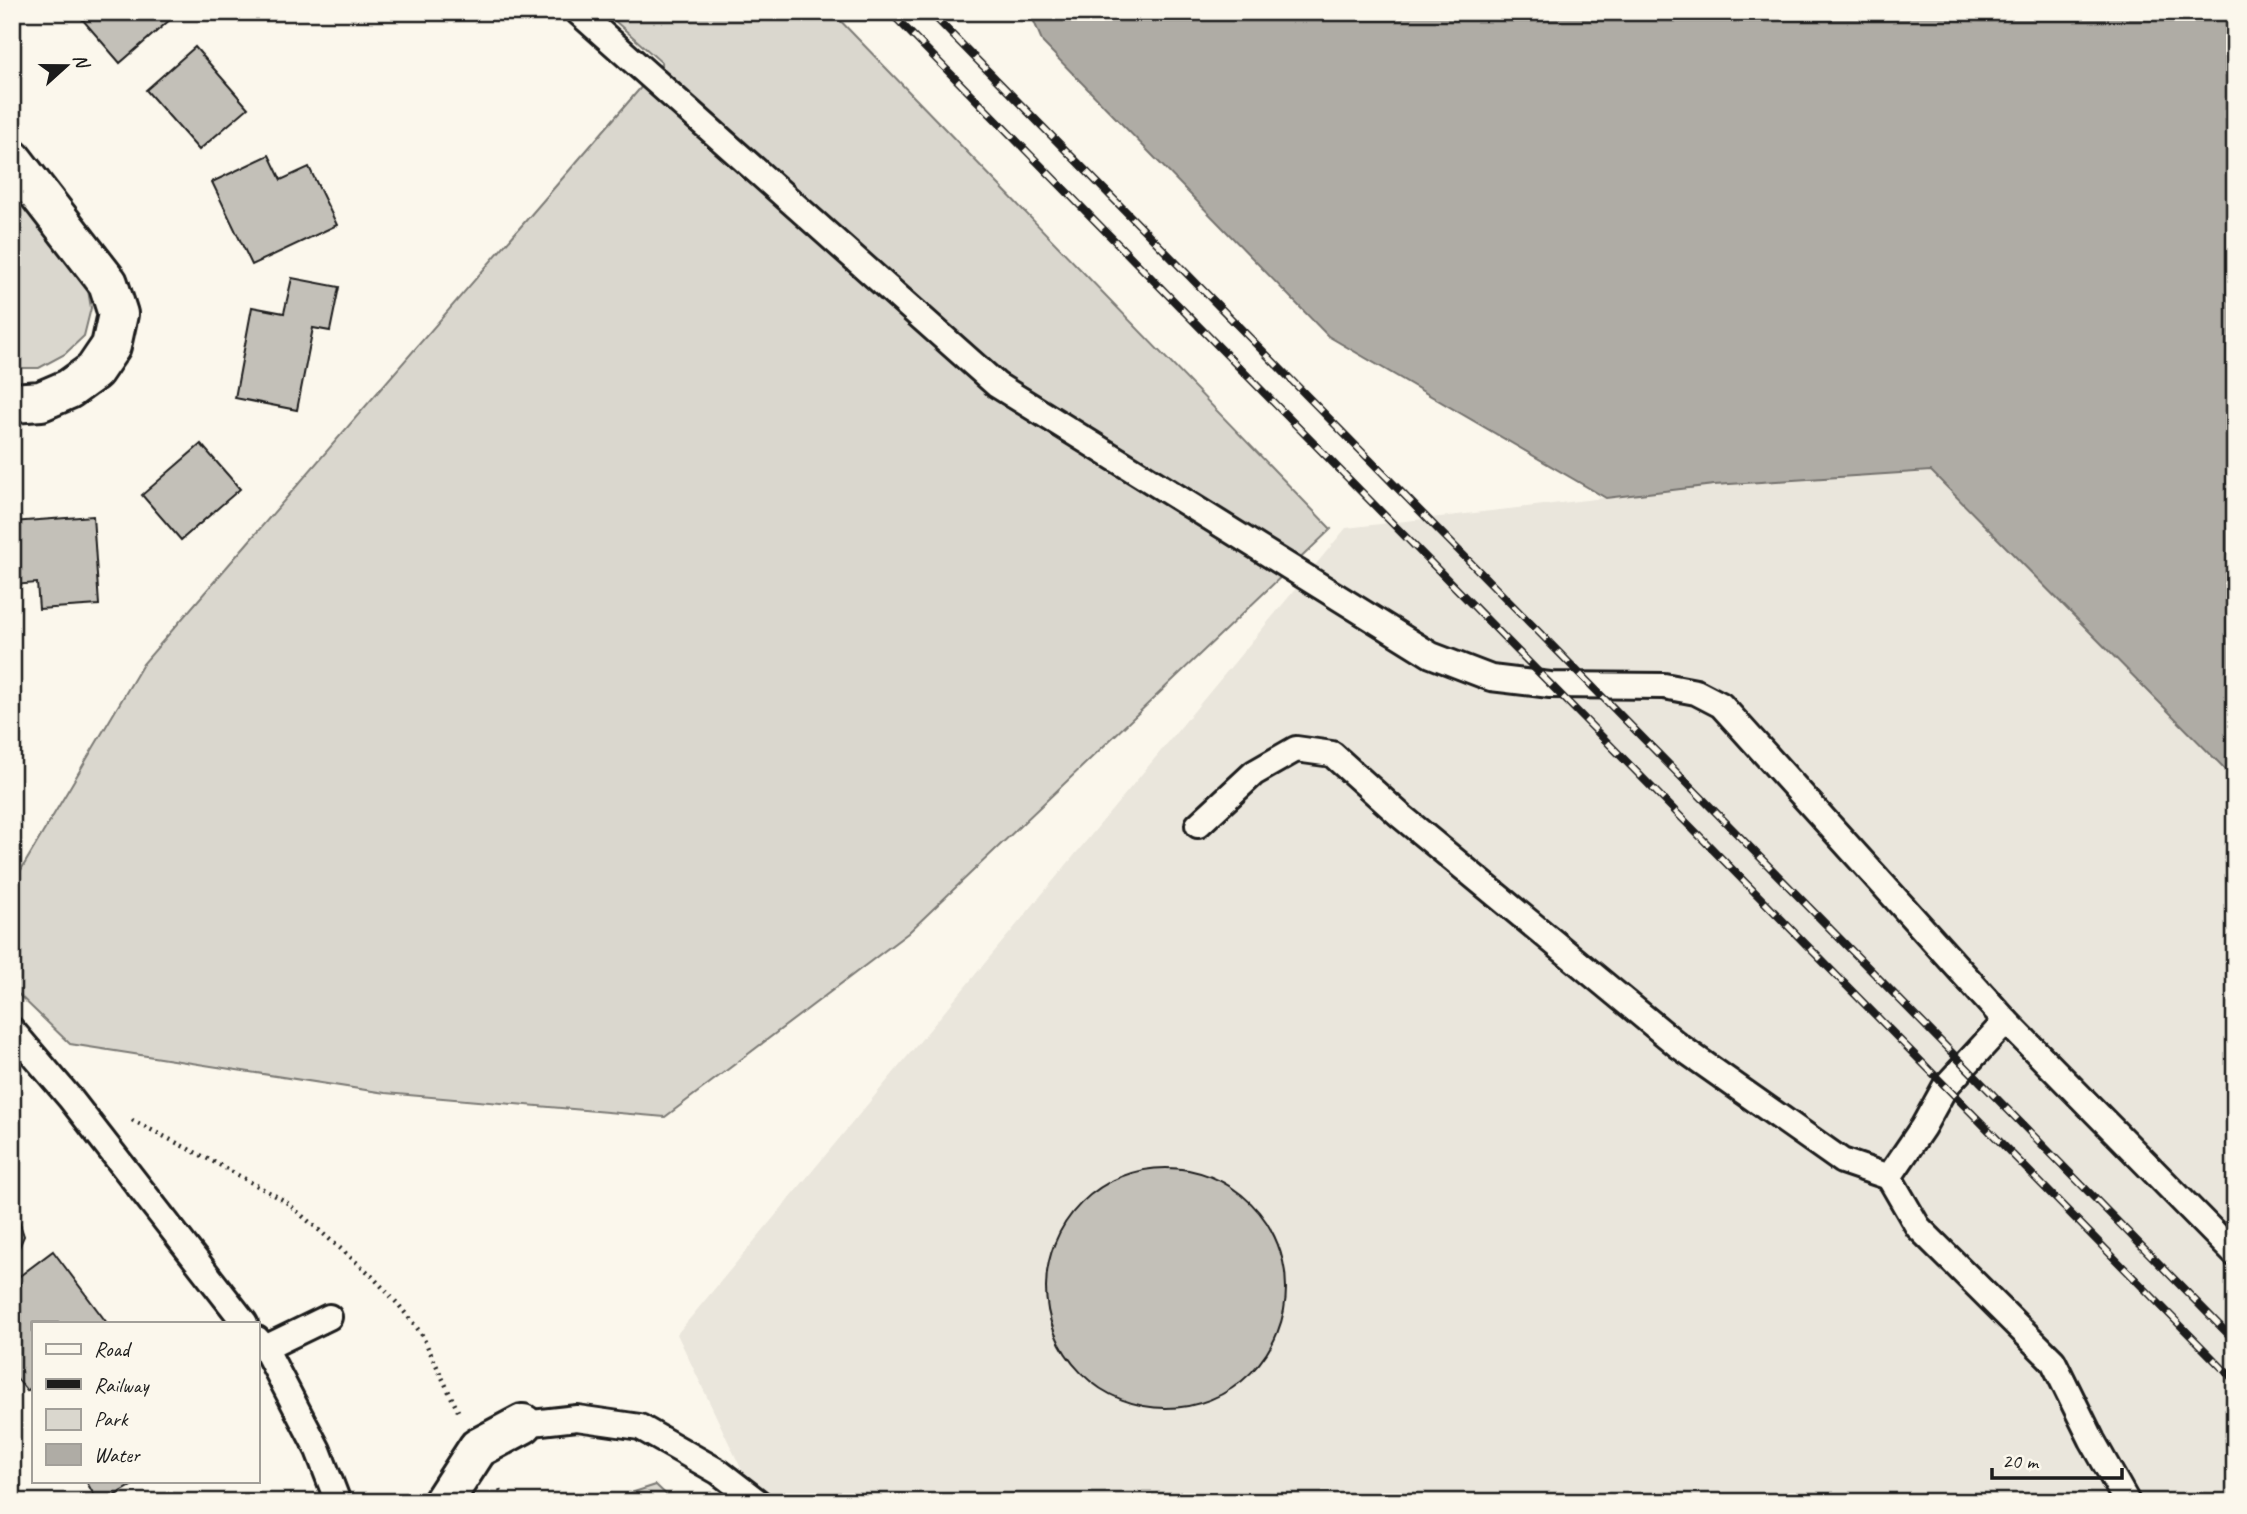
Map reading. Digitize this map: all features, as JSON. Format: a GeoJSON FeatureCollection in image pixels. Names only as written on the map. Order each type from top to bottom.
{"type":"FeatureCollection","features":[{"type":"Feature","properties":{"kind":"street"},"geometry":{"type":"LineString","coordinates":[[12,159],[108,283],[118,314],[111,346],[94,371],[69,389],[41,401],[12,403]]}},
{"type":"Feature","properties":{"kind":"street"},"geometry":{"type":"LineString","coordinates":[[443,1502],[478,1448],[523,1424]]}},
{"type":"Feature","properties":{"kind":"lane"},"geometry":{"type":"LineString","coordinates":[[578,12],[998,385],[1431,655],[1491,678],[1550,685],[1664,686],[1696,692],[1721,705],[2006,1021],[2235,1254]]}},
{"type":"Feature","properties":{"kind":"lane"},"geometry":{"type":"LineString","coordinates":[[1198,825],[1254,773],[1296,749],[1332,754],[1401,816],[1679,1046],[1842,1161],[1889,1177],[1918,1227],[2053,1361],[2091,1440],[2127,1502]]}},
{"type":"Feature","properties":{"kind":"lane"},"geometry":{"type":"LineString","coordinates":[[1889,1177],[1923,1127],[1945,1087],[2006,1021]]}},
{"type":"Feature","properties":{"kind":"lane"},"geometry":{"type":"LineString","coordinates":[[12,1030],[70,1098],[244,1322]]}},
{"type":"Feature","properties":{"kind":"lane"},"geometry":{"type":"LineString","coordinates":[[329,1317],[261,1344],[318,1450],[338,1502]]}},
{"type":"Feature","properties":{"kind":"lane"},"geometry":{"type":"LineString","coordinates":[[523,1424],[577,1418],[640,1427],[719,1472],[758,1502]]}},
{"type":"Feature","properties":{"kind":"path"},"geometry":{"type":"LineString","coordinates":[[129,1119],[285,1202],[369,1273],[421,1333],[460,1417]]}},
{"type":"Feature","properties":{"kind":"shaded area"},"geometry":{"type":"Polygon","coordinates":[[[1931,471],[2235,779],[2235,1502],[757,1502],[677,1334],[1346,528],[1714,485],[1931,471]]]}},
{"type":"Feature","properties":{"kind":"green space"},"geometry":{"type":"Polygon","coordinates":[[[605,12],[832,12],[1331,529],[908,933],[665,1117],[385,1093],[70,1044],[12,988],[12,885],[143,664],[662,63],[605,12]]]}},
{"type":"Feature","properties":{"kind":"green space"},"geometry":{"type":"Polygon","coordinates":[[[12,183],[88,290],[91,308],[84,336],[65,354],[39,368],[12,368],[12,183]]]}},
{"type":"Feature","properties":{"kind":"green space"},"geometry":{"type":"Polygon","coordinates":[[[656,1485],[674,1502],[603,1502],[656,1485]]]}},
{"type":"Feature","properties":{"kind":"water"},"geometry":{"type":"Polygon","coordinates":[[[1030,12],[2235,12],[2235,779],[1931,471],[1714,485],[1606,498],[1328,336],[1043,43],[1030,12]]]}},
{"type":"Feature","properties":{"kind":"building"},"geometry":{"type":"Polygon","coordinates":[[[76,12],[179,12],[120,63],[76,12]]]}},
{"type":"Feature","properties":{"kind":"building"},"geometry":{"type":"Polygon","coordinates":[[[195,47],[248,108],[199,150],[146,90],[195,47]]]}},
{"type":"Feature","properties":{"kind":"building"},"geometry":{"type":"Polygon","coordinates":[[[269,155],[281,180],[309,167],[337,225],[252,265],[212,182],[269,155]]]}},
{"type":"Feature","properties":{"kind":"building"},"geometry":{"type":"Polygon","coordinates":[[[292,278],[339,287],[330,331],[313,328],[297,410],[235,398],[252,307],[284,313],[292,278]]]}},
{"type":"Feature","properties":{"kind":"building"},"geometry":{"type":"Polygon","coordinates":[[[201,444],[240,489],[181,540],[142,495],[201,444]]]}},
{"type":"Feature","properties":{"kind":"building"},"geometry":{"type":"Polygon","coordinates":[[[93,516],[99,605],[39,609],[37,583],[13,585],[12,522],[93,516]]]}},
{"type":"Feature","properties":{"kind":"building"},"geometry":{"type":"Polygon","coordinates":[[[1154,1168],[1178,1168],[1223,1182],[1251,1203],[1266,1221],[1277,1242],[1284,1265],[1284,1311],[1277,1334],[1266,1355],[1251,1373],[1223,1394],[1201,1403],[1178,1408],[1154,1408],[1109,1394],[1090,1381],[1073,1364],[1060,1345],[1051,1323],[1046,1300],[1046,1276],[1060,1231],[1073,1212],[1090,1195],[1109,1182],[1131,1173],[1154,1168]]]}},
{"type":"Feature","properties":{"kind":"building"},"geometry":{"type":"Polygon","coordinates":[[[12,1218],[19,1221],[24,1236],[18,1250],[12,1255],[12,1218]]]}},
{"type":"Feature","properties":{"kind":"building"},"geometry":{"type":"Polygon","coordinates":[[[53,1251],[106,1322],[32,1322],[32,1387],[27,1391],[12,1372],[12,1292],[21,1285],[17,1278],[53,1251]]]}},
{"type":"Feature","properties":{"kind":"building"},"geometry":{"type":"Polygon","coordinates":[[[87,1482],[138,1482],[103,1502],[98,1502],[87,1482]]]}},
{"type":"Feature","properties":{"kind":"railway"},"geometry":{"type":"LineString","coordinates":[[890,12],[2235,1381]]}},
{"type":"Feature","properties":{"kind":"railway"},"geometry":{"type":"LineString","coordinates":[[930,12],[2235,1341]]}}]}
